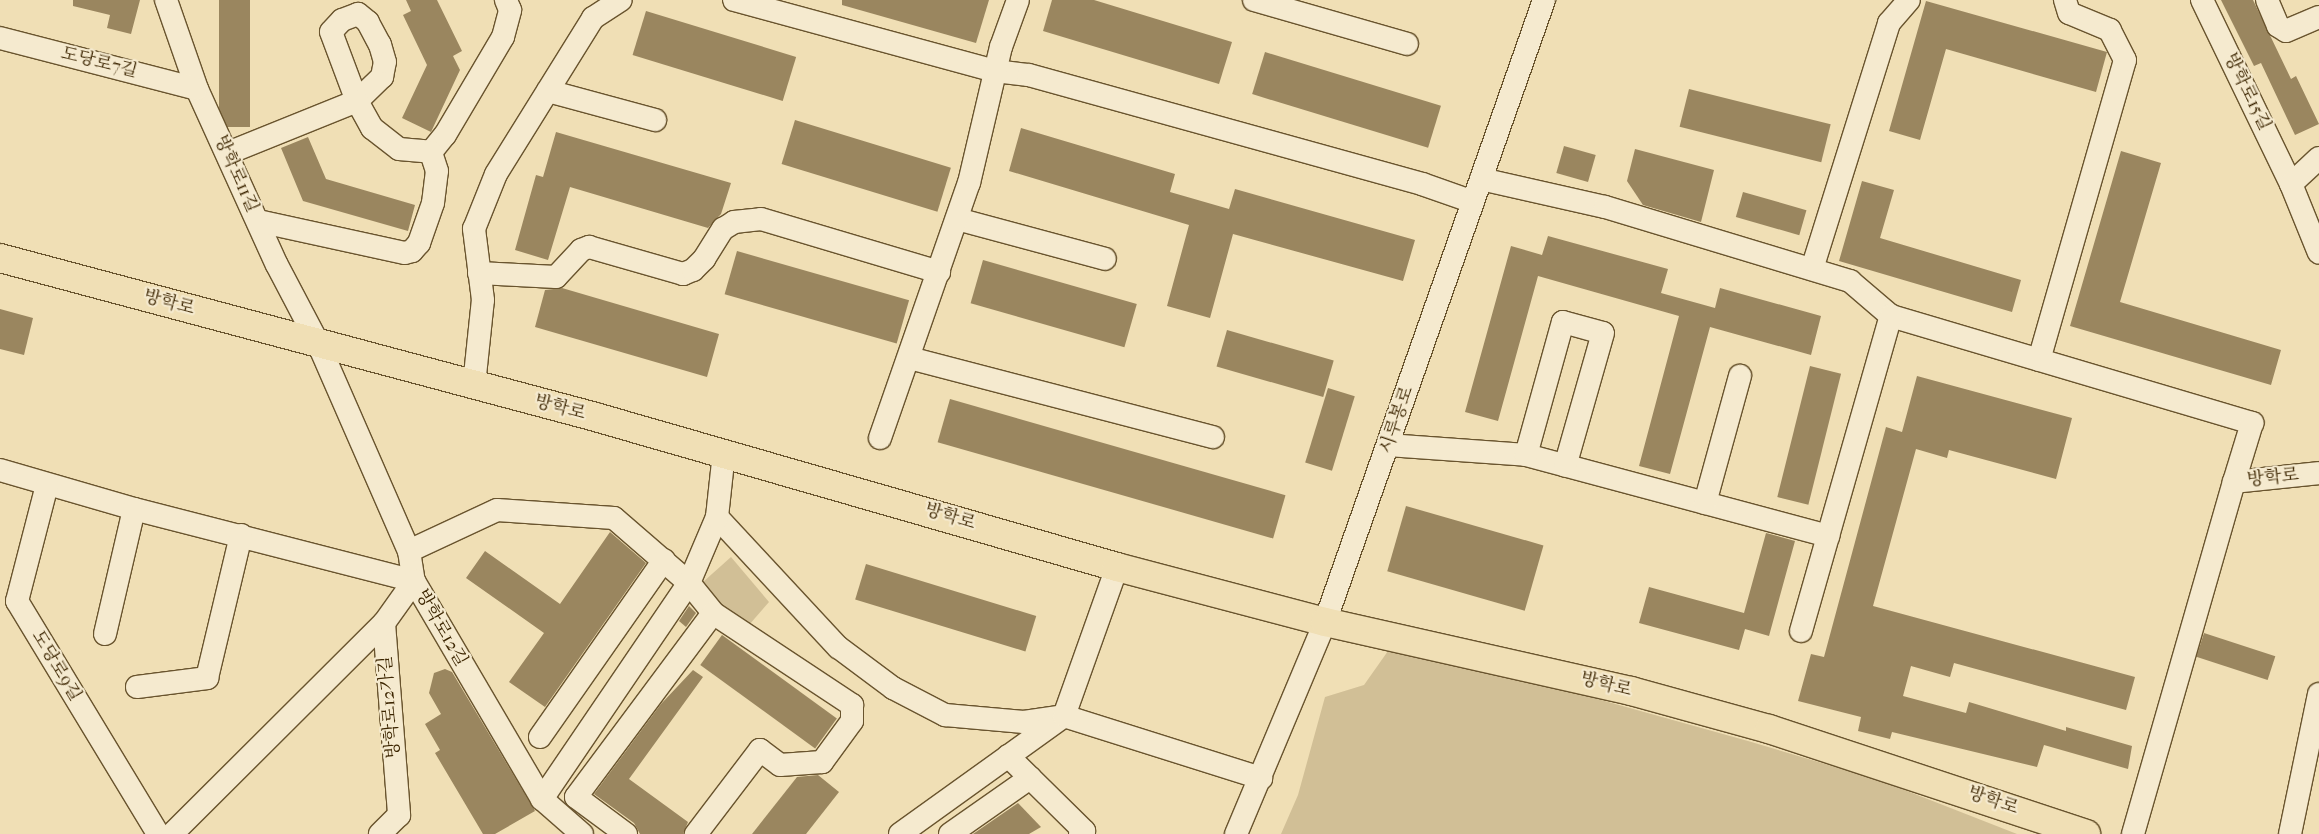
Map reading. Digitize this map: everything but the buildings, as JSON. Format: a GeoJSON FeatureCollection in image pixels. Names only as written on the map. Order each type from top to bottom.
{"type":"FeatureCollection","features":[{"type":"Feature","properties":{"kind":"main road","name":"방학로"},"geometry":{"type":"LineString","coordinates":[[0,258],[724,453],[1117,567],[1325,622],[1519,663],[1769,729],[2086,834]]}},
{"type":"Feature","properties":{"kind":"street","name":"방학로11길"},"geometry":{"type":"LineString","coordinates":[[166,0],[197,89],[318,343]]}},
{"type":"Feature","properties":{"kind":"street"},"geometry":{"type":"LineString","coordinates":[[431,152],[446,135],[504,37],[510,10],[506,0]]}},
{"type":"Feature","properties":{"kind":"street"},"geometry":{"type":"LineString","coordinates":[[474,385],[483,300],[474,229],[496,174],[593,18],[621,0]]}},
{"type":"Feature","properties":{"kind":"street"},"geometry":{"type":"LineString","coordinates":[[734,0],[994,71],[1029,74],[1422,184],[1473,202]]}},
{"type":"Feature","properties":{"kind":"street"},"geometry":{"type":"LineString","coordinates":[[880,438],[969,183],[994,71],[1018,0]]}},
{"type":"Feature","properties":{"kind":"street"},"geometry":{"type":"LineString","coordinates":[[1254,0],[1407,44]]}},
{"type":"Feature","properties":{"kind":"street","name":"시루봉로"},"geometry":{"type":"LineString","coordinates":[[1236,834],[1325,622],[1544,0]]}},
{"type":"Feature","properties":{"kind":"street"},"geometry":{"type":"LineString","coordinates":[[1812,269],[1889,23],[1910,0]]}},
{"type":"Feature","properties":{"kind":"street"},"geometry":{"type":"LineString","coordinates":[[2039,360],[2125,60],[2110,30],[2069,13],[2065,0]]}},
{"type":"Feature","properties":{"kind":"street","name":"방학로15길"},"geometry":{"type":"LineString","coordinates":[[2202,0],[2291,184],[2319,253]]}},
{"type":"Feature","properties":{"kind":"street"},"geometry":{"type":"LineString","coordinates":[[2267,0],[2278,26],[2286,31],[2319,17]]}},
{"type":"Feature","properties":{"kind":"street","name":"도당로7길"},"geometry":{"type":"LineString","coordinates":[[0,38],[197,89]]}},
{"type":"Feature","properties":{"kind":"street"},"geometry":{"type":"LineString","coordinates":[[548,91],[655,120]]}},
{"type":"Feature","properties":{"kind":"street"},"geometry":{"type":"LineString","coordinates":[[228,153],[356,101],[372,128],[399,149],[431,152]]}},
{"type":"Feature","properties":{"kind":"street"},"geometry":{"type":"LineString","coordinates":[[258,220],[405,254],[412,251],[419,244],[433,203],[437,171],[431,152]]}},
{"type":"Feature","properties":{"kind":"street"},"geometry":{"type":"LineString","coordinates":[[2291,184],[2319,158]]}},
{"type":"Feature","properties":{"kind":"street"},"geometry":{"type":"LineString","coordinates":[[1481,179],[1605,207],[1850,281],[1891,316],[2252,423],[2234,482]]}},
{"type":"Feature","properties":{"kind":"street"},"geometry":{"type":"LineString","coordinates":[[957,218],[1105,259]]}},
{"type":"Feature","properties":{"kind":"street"},"geometry":{"type":"LineString","coordinates":[[480,273],[556,277],[580,250],[589,247],[683,274],[693,270],[704,259],[723,229],[734,222],[760,219],[939,272]]}},
{"type":"Feature","properties":{"kind":"street"},"geometry":{"type":"LineString","coordinates":[[1801,631],[1891,316]]}},
{"type":"Feature","properties":{"kind":"street"},"geometry":{"type":"LineString","coordinates":[[1526,455],[1563,322],[1603,333],[1565,466]]}},
{"type":"Feature","properties":{"kind":"street","name":"방학로12길"},"geometry":{"type":"LineString","coordinates":[[318,343],[409,551],[414,581],[542,799],[582,834]]}},
{"type":"Feature","properties":{"kind":"street"},"geometry":{"type":"LineString","coordinates":[[909,358],[1213,437]]}},
{"type":"Feature","properties":{"kind":"street"},"geometry":{"type":"LineString","coordinates":[[1705,503],[1740,376]]}},
{"type":"Feature","properties":{"kind":"street"},"geometry":{"type":"LineString","coordinates":[[1388,444],[1526,455],[1828,536]]}},
{"type":"Feature","properties":{"kind":"street"},"geometry":{"type":"LineString","coordinates":[[542,799],[689,582],[717,517],[724,453]]}},
{"type":"Feature","properties":{"kind":"street"},"geometry":{"type":"LineString","coordinates":[[0,470],[134,509],[242,535],[414,581],[384,623],[172,834]]}},
{"type":"Feature","properties":{"kind":"street","name":"방학로"},"geometry":{"type":"LineString","coordinates":[[2133,834],[2234,482],[2319,473]]}},
{"type":"Feature","properties":{"kind":"street","name":"도당로9길"},"geometry":{"type":"LineString","coordinates":[[47,485],[17,601],[158,834]]}},
{"type":"Feature","properties":{"kind":"street"},"geometry":{"type":"LineString","coordinates":[[105,634],[134,509]]}},
{"type":"Feature","properties":{"kind":"street"},"geometry":{"type":"LineString","coordinates":[[409,551],[497,510],[614,518],[689,582],[713,613],[852,705],[852,720],[822,762],[780,764],[760,750],[706,831]]}},
{"type":"Feature","properties":{"kind":"street"},"geometry":{"type":"LineString","coordinates":[[717,517],[838,647],[893,688],[945,715],[1024,722],[1064,716],[1261,778]]}},
{"type":"Feature","properties":{"kind":"street"},"geometry":{"type":"LineString","coordinates":[[137,687],[208,678],[242,535]]}},
{"type":"Feature","properties":{"kind":"street"},"geometry":{"type":"LineString","coordinates":[[540,738],[664,560]]}},
{"type":"Feature","properties":{"kind":"street"},"geometry":{"type":"LineString","coordinates":[[900,834],[1064,716],[1117,567]]}},
{"type":"Feature","properties":{"kind":"street"},"geometry":{"type":"LineString","coordinates":[[626,834],[576,797],[713,613]]}},
{"type":"Feature","properties":{"kind":"street","name":"방학로12가길"},"geometry":{"type":"LineString","coordinates":[[380,834],[399,815],[384,623]]}},
{"type":"Feature","properties":{"kind":"street"},"geometry":{"type":"LineString","coordinates":[[2296,829],[2319,694]]}},
{"type":"Feature","properties":{"kind":"street"},"geometry":{"type":"LineString","coordinates":[[1008,756],[1084,833]]}},
{"type":"Feature","properties":{"kind":"street"},"geometry":{"type":"LineString","coordinates":[[950,834],[1030,778]]}},
{"type":"Feature","properties":{"kind":"shaded area"},"geometry":{"type":"Polygon","coordinates":[[[731,557],[769,602],[749,625],[720,608],[703,582],[731,557]]]}},
{"type":"Feature","properties":{"kind":"shaded area"},"geometry":{"type":"Polygon","coordinates":[[[1388,651],[1497,671],[1748,741],[1879,780],[2017,834],[1281,834],[1298,795],[1325,697],[1364,685],[1388,651]]]}}]}
